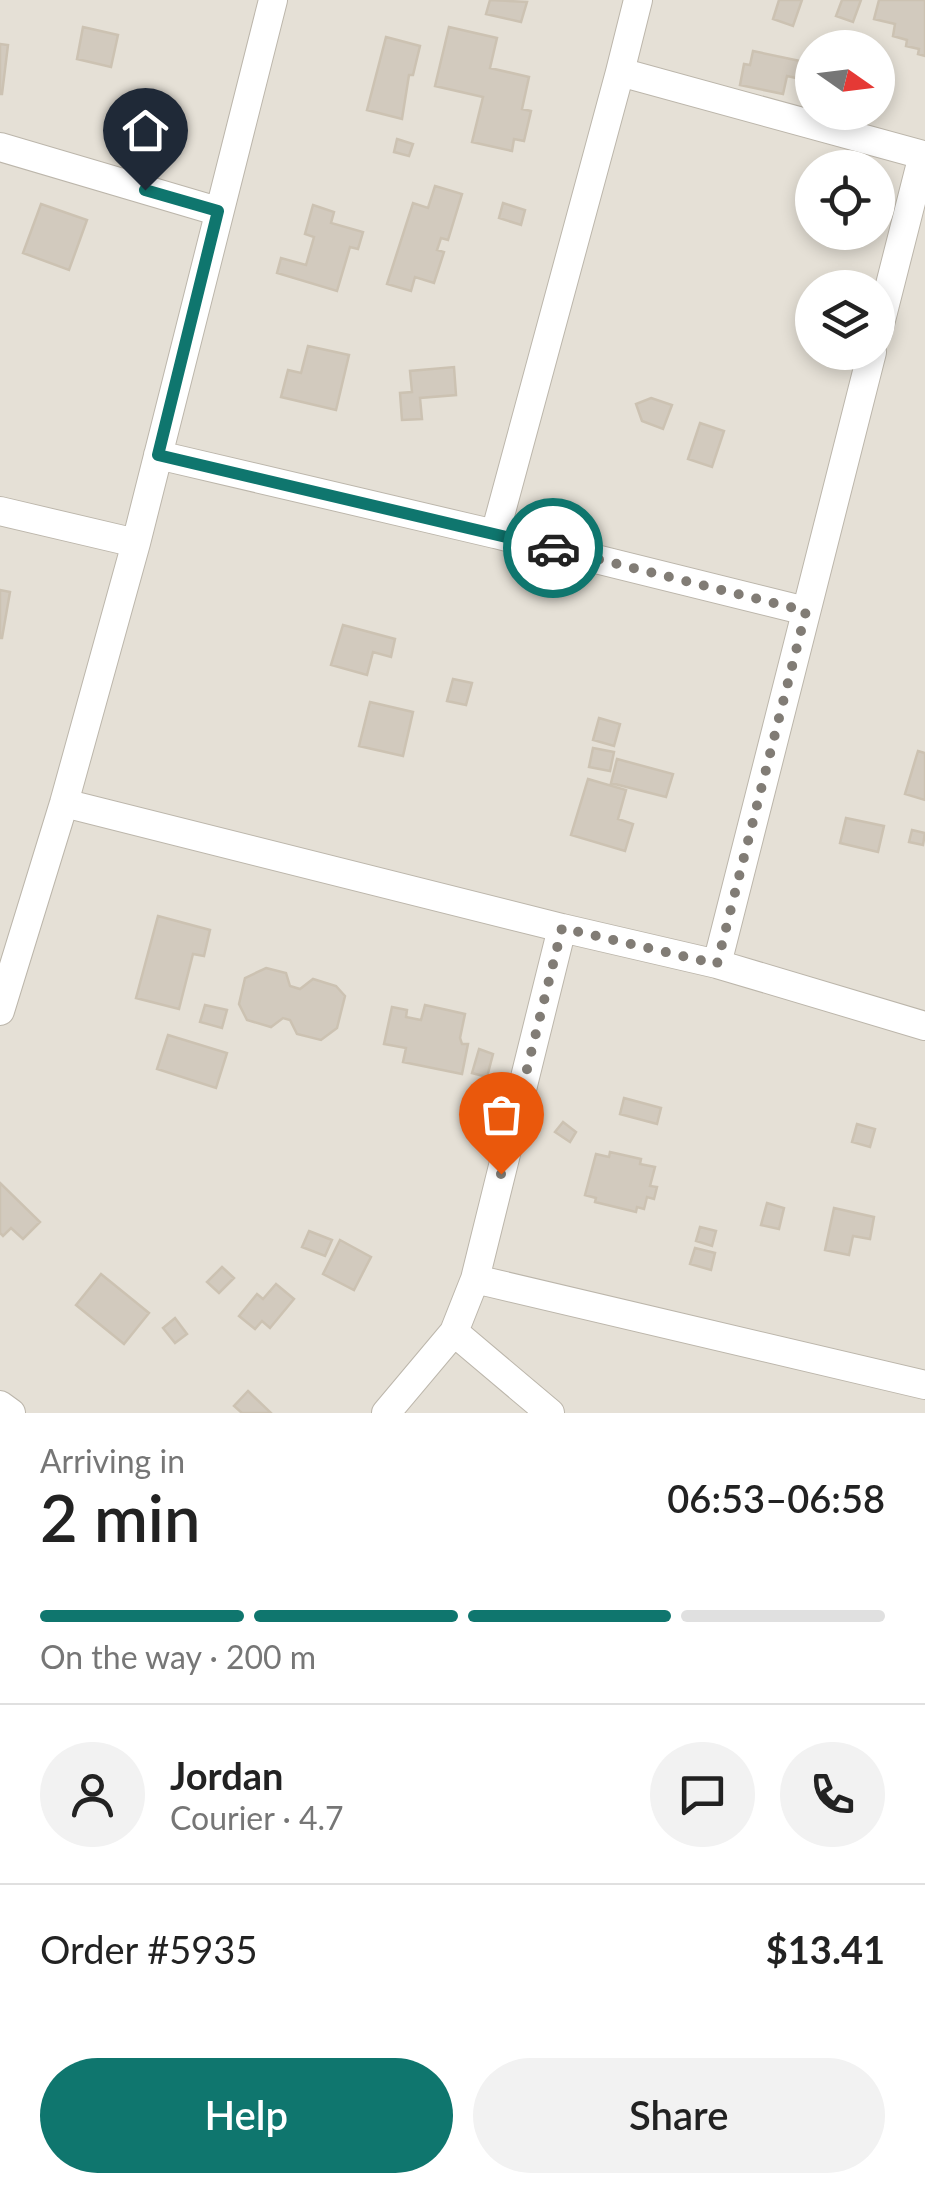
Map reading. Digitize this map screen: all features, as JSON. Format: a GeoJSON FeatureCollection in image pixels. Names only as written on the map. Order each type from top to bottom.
{"type":"FeatureCollection","features":[{"type":"Feature","properties":{"kind":"street"},"geometry":{"type":"LineString","coordinates":[[0,1011],[64,803],[136,542],[273,0]]}},
{"type":"Feature","properties":{"kind":"street"},"geometry":{"type":"LineString","coordinates":[[496,534],[638,0]]}},
{"type":"Feature","properties":{"kind":"street"},"geometry":{"type":"LineString","coordinates":[[620,72],[924,155],[894,270]]}},
{"type":"Feature","properties":{"kind":"street"},"geometry":{"type":"LineString","coordinates":[[0,148],[218,211]]}},
{"type":"Feature","properties":{"kind":"street"},"geometry":{"type":"LineString","coordinates":[[717,964],[867,370]]}},
{"type":"Feature","properties":{"kind":"street"},"geometry":{"type":"LineString","coordinates":[[158,455],[806,611]]}},
{"type":"Feature","properties":{"kind":"street"},"geometry":{"type":"LineString","coordinates":[[0,511],[136,542]]}},
{"type":"Feature","properties":{"kind":"street"},"geometry":{"type":"LineString","coordinates":[[64,803],[717,964],[925,1026]]}},
{"type":"Feature","properties":{"kind":"street"},"geometry":{"type":"LineString","coordinates":[[386,1413],[454,1332],[475,1279],[562,928]]}},
{"type":"Feature","properties":{"kind":"street"},"geometry":{"type":"LineString","coordinates":[[475,1279],[925,1385]]}},
{"type":"Feature","properties":{"kind":"street"},"geometry":{"type":"LineString","coordinates":[[454,1332],[550,1413]]}},
{"type":"Feature","properties":{"kind":"street"},"geometry":{"type":"LineString","coordinates":[[0,1405],[11,1413]]}},
{"type":"Feature","properties":{"kind":"shaded area"},"geometry":{"type":"Polygon","coordinates":[[[0,0],[925,0],[925,1413],[0,1413],[0,0]]]}},
{"type":"Feature","properties":{"kind":"building"},"geometry":{"type":"Polygon","coordinates":[[[490,0],[527,2],[521,22],[486,14],[490,0]]]}},
{"type":"Feature","properties":{"kind":"building"},"geometry":{"type":"Polygon","coordinates":[[[779,0],[802,0],[793,26],[773,19],[779,0]]]}},
{"type":"Feature","properties":{"kind":"building"},"geometry":{"type":"Polygon","coordinates":[[[842,0],[861,0],[853,22],[836,16],[842,0]]]}},
{"type":"Feature","properties":{"kind":"building"},"geometry":{"type":"Polygon","coordinates":[[[879,0],[925,0],[925,56],[918,54],[919,49],[906,46],[907,40],[895,37],[895,24],[874,19],[879,0]]]}},
{"type":"Feature","properties":{"kind":"building"},"geometry":{"type":"Polygon","coordinates":[[[83,27],[118,35],[111,67],[77,59],[83,27]]]}},
{"type":"Feature","properties":{"kind":"building"},"geometry":{"type":"Polygon","coordinates":[[[449,27],[497,38],[490,68],[529,77],[522,109],[531,111],[524,141],[514,139],[512,151],[472,142],[483,97],[435,86],[449,27]]]}},
{"type":"Feature","properties":{"kind":"building"},"geometry":{"type":"Polygon","coordinates":[[[386,37],[420,46],[413,75],[409,75],[402,119],[367,110],[386,37]]]}},
{"type":"Feature","properties":{"kind":"building"},"geometry":{"type":"Polygon","coordinates":[[[0,44],[8,45],[2,94],[0,94],[0,44]]]}},
{"type":"Feature","properties":{"kind":"building"},"geometry":{"type":"Polygon","coordinates":[[[753,51],[795,60],[795,78],[787,76],[783,94],[740,85],[744,64],[750,65],[753,51]]]}},
{"type":"Feature","properties":{"kind":"building"},"geometry":{"type":"Polygon","coordinates":[[[397,139],[413,144],[409,156],[394,152],[397,139]]]}},
{"type":"Feature","properties":{"kind":"building"},"geometry":{"type":"Polygon","coordinates":[[[435,186],[462,194],[448,240],[441,238],[437,250],[444,252],[434,283],[415,277],[411,291],[387,284],[413,203],[428,208],[435,186]]]}},
{"type":"Feature","properties":{"kind":"building"},"geometry":{"type":"Polygon","coordinates":[[[503,203],[525,210],[521,225],[499,218],[503,203]]]}},
{"type":"Feature","properties":{"kind":"building"},"geometry":{"type":"Polygon","coordinates":[[[41,204],[87,220],[69,270],[23,253],[41,204]]]}},
{"type":"Feature","properties":{"kind":"building"},"geometry":{"type":"Polygon","coordinates":[[[313,205],[334,212],[331,223],[363,232],[358,249],[350,247],[337,291],[277,273],[281,258],[306,265],[314,237],[305,234],[313,205]]]}},
{"type":"Feature","properties":{"kind":"building"},"geometry":{"type":"Polygon","coordinates":[[[308,346],[349,355],[336,410],[281,397],[288,370],[301,373],[308,346]]]}},
{"type":"Feature","properties":{"kind":"building"},"geometry":{"type":"Polygon","coordinates":[[[454,367],[456,395],[420,398],[422,419],[402,420],[400,393],[412,392],[410,371],[454,367]]]}},
{"type":"Feature","properties":{"kind":"building"},"geometry":{"type":"Polygon","coordinates":[[[651,398],[672,405],[663,429],[642,421],[636,404],[651,398]]]}},
{"type":"Feature","properties":{"kind":"building"},"geometry":{"type":"Polygon","coordinates":[[[700,423],[724,431],[712,467],[688,459],[700,423]]]}},
{"type":"Feature","properties":{"kind":"building"},"geometry":{"type":"Polygon","coordinates":[[[0,590],[10,592],[2,638],[0,638],[0,590]]]}},
{"type":"Feature","properties":{"kind":"building"},"geometry":{"type":"Polygon","coordinates":[[[343,625],[395,639],[391,657],[373,652],[367,675],[331,665],[343,625]]]}},
{"type":"Feature","properties":{"kind":"building"},"geometry":{"type":"Polygon","coordinates":[[[453,679],[472,683],[466,705],[447,701],[453,679]]]}},
{"type":"Feature","properties":{"kind":"building"},"geometry":{"type":"Polygon","coordinates":[[[370,702],[413,712],[403,756],[359,746],[370,702]]]}},
{"type":"Feature","properties":{"kind":"building"},"geometry":{"type":"Polygon","coordinates":[[[599,718],[620,724],[614,746],[593,740],[599,718]]]}},
{"type":"Feature","properties":{"kind":"building"},"geometry":{"type":"Polygon","coordinates":[[[593,748],[614,752],[610,771],[589,767],[593,748]]]}},
{"type":"Feature","properties":{"kind":"building"},"geometry":{"type":"Polygon","coordinates":[[[918,751],[925,753],[925,800],[905,794],[918,751]]]}},
{"type":"Feature","properties":{"kind":"building"},"geometry":{"type":"Polygon","coordinates":[[[617,759],[673,774],[666,797],[611,783],[617,759]]]}},
{"type":"Feature","properties":{"kind":"building"},"geometry":{"type":"Polygon","coordinates":[[[588,779],[626,790],[618,819],[633,824],[625,851],[571,835],[588,779]]]}},
{"type":"Feature","properties":{"kind":"building"},"geometry":{"type":"Polygon","coordinates":[[[846,818],[884,826],[878,852],[840,843],[846,818]]]}},
{"type":"Feature","properties":{"kind":"building"},"geometry":{"type":"Polygon","coordinates":[[[912,830],[925,833],[923,845],[909,842],[912,830]]]}},
{"type":"Feature","properties":{"kind":"building"},"geometry":{"type":"Polygon","coordinates":[[[158,916],[210,930],[204,956],[193,954],[179,1009],[136,998],[158,916]]]}},
{"type":"Feature","properties":{"kind":"building"},"geometry":{"type":"Polygon","coordinates":[[[266,968],[286,973],[290,986],[300,989],[313,979],[336,986],[345,996],[337,1028],[321,1040],[297,1034],[290,1020],[283,1018],[271,1027],[247,1020],[239,1004],[245,978],[266,968]]]}},
{"type":"Feature","properties":{"kind":"building"},"geometry":{"type":"Polygon","coordinates":[[[205,1005],[227,1010],[222,1028],[200,1022],[205,1005]]]}},
{"type":"Feature","properties":{"kind":"building"},"geometry":{"type":"Polygon","coordinates":[[[425,1005],[465,1014],[460,1038],[462,1044],[468,1044],[462,1074],[403,1062],[406,1048],[384,1044],[392,1007],[407,1010],[406,1017],[421,1020],[425,1005]]]}},
{"type":"Feature","properties":{"kind":"building"},"geometry":{"type":"Polygon","coordinates":[[[168,1035],[227,1053],[216,1088],[157,1069],[168,1035]]]}},
{"type":"Feature","properties":{"kind":"building"},"geometry":{"type":"Polygon","coordinates":[[[479,1049],[493,1054],[487,1077],[472,1073],[479,1049]]]}},
{"type":"Feature","properties":{"kind":"building"},"geometry":{"type":"Polygon","coordinates":[[[624,1098],[661,1108],[657,1124],[620,1114],[624,1098]]]}},
{"type":"Feature","properties":{"kind":"building"},"geometry":{"type":"Polygon","coordinates":[[[563,1122],[576,1132],[570,1142],[555,1132],[563,1122]]]}},
{"type":"Feature","properties":{"kind":"building"},"geometry":{"type":"Polygon","coordinates":[[[857,1124],[875,1129],[870,1147],[852,1142],[857,1124]]]}},
{"type":"Feature","properties":{"kind":"building"},"geometry":{"type":"Polygon","coordinates":[[[610,1152],[641,1159],[640,1164],[655,1167],[650,1186],[657,1187],[654,1199],[647,1197],[644,1209],[637,1207],[636,1212],[595,1202],[596,1198],[585,1195],[596,1154],[609,1157],[610,1152]]]}},
{"type":"Feature","properties":{"kind":"building"},"geometry":{"type":"Polygon","coordinates":[[[0,1183],[40,1222],[23,1239],[11,1228],[3,1236],[0,1233],[0,1183]]]}},
{"type":"Feature","properties":{"kind":"building"},"geometry":{"type":"Polygon","coordinates":[[[767,1203],[784,1208],[779,1229],[761,1225],[767,1203]]]}},
{"type":"Feature","properties":{"kind":"building"},"geometry":{"type":"Polygon","coordinates":[[[834,1208],[874,1217],[870,1239],[853,1236],[849,1255],[825,1250],[834,1208]]]}},
{"type":"Feature","properties":{"kind":"building"},"geometry":{"type":"Polygon","coordinates":[[[700,1227],[716,1231],[712,1246],[696,1241],[700,1227]]]}},
{"type":"Feature","properties":{"kind":"building"},"geometry":{"type":"Polygon","coordinates":[[[309,1231],[332,1240],[325,1256],[302,1247],[309,1231]]]}},
{"type":"Feature","properties":{"kind":"building"},"geometry":{"type":"Polygon","coordinates":[[[340,1240],[371,1257],[354,1290],[323,1274],[340,1240]]]}},
{"type":"Feature","properties":{"kind":"building"},"geometry":{"type":"Polygon","coordinates":[[[695,1248],[715,1253],[711,1270],[690,1264],[695,1248]]]}},
{"type":"Feature","properties":{"kind":"building"},"geometry":{"type":"Polygon","coordinates":[[[222,1267],[234,1278],[219,1293],[207,1282],[222,1267]]]}},
{"type":"Feature","properties":{"kind":"building"},"geometry":{"type":"Polygon","coordinates":[[[101,1274],[149,1313],[124,1344],[76,1305],[101,1274]]]}},
{"type":"Feature","properties":{"kind":"building"},"geometry":{"type":"Polygon","coordinates":[[[276,1284],[294,1299],[270,1328],[262,1321],[255,1329],[239,1316],[257,1294],[263,1299],[276,1284]]]}},
{"type":"Feature","properties":{"kind":"building"},"geometry":{"type":"Polygon","coordinates":[[[175,1318],[187,1334],[175,1343],[163,1328],[175,1318]]]}},
{"type":"Feature","properties":{"kind":"building"},"geometry":{"type":"Polygon","coordinates":[[[248,1391],[271,1413],[242,1413],[234,1406],[248,1391]]]}},
{"type":"Feature","properties":{"kind":"way so far"},"geometry":{"type":"LineString","coordinates":[[501,1174],[562,928],[717,964],[806,611],[553,548]]}},
{"type":"Feature","properties":{"kind":"route"},"geometry":{"type":"LineString","coordinates":[[145,190],[218,211],[158,455],[553,548]]}}]}
